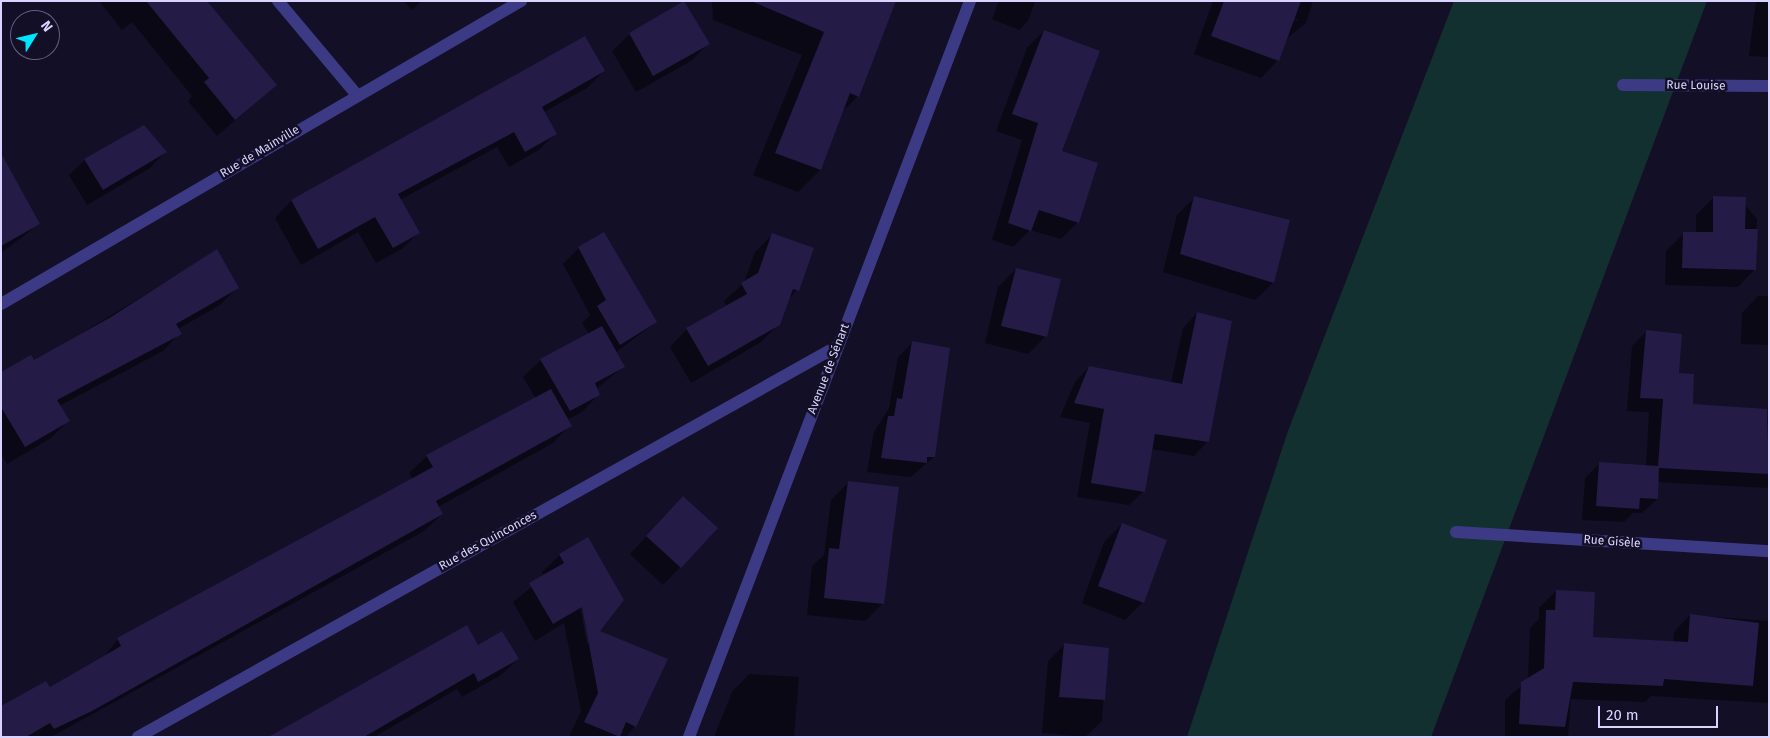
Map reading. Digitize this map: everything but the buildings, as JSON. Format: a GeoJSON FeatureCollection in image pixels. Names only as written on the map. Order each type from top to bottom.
{"type":"FeatureCollection","features":[{"type":"Feature","properties":{"kind":"street"},"geometry":{"type":"LineString","coordinates":[[278,1],[356,94]]}},
{"type":"Feature","properties":{"kind":"street","name":"Rue de Mainville"},"geometry":{"type":"LineString","coordinates":[[1,304],[356,94],[521,1]]}},
{"type":"Feature","properties":{"kind":"street","name":"Avenue de Sénart"},"geometry":{"type":"LineString","coordinates":[[689,737],[970,1]]}},
{"type":"Feature","properties":{"kind":"street","name":"Rue Louise"},"geometry":{"type":"LineString","coordinates":[[1623,85],[1769,86]]}},
{"type":"Feature","properties":{"kind":"street","name":"Rue des Quinconces"},"geometry":{"type":"LineString","coordinates":[[138,737],[838,346]]}},
{"type":"Feature","properties":{"kind":"street","name":"Rue Gisèle"},"geometry":{"type":"LineString","coordinates":[[1456,532],[1769,552]]}},
{"type":"Feature","properties":{"kind":"green space"},"geometry":{"type":"Polygon","coordinates":[[[1454,1],[1707,1],[1431,737],[1187,737],[1288,431],[1454,1]]]}}]}
